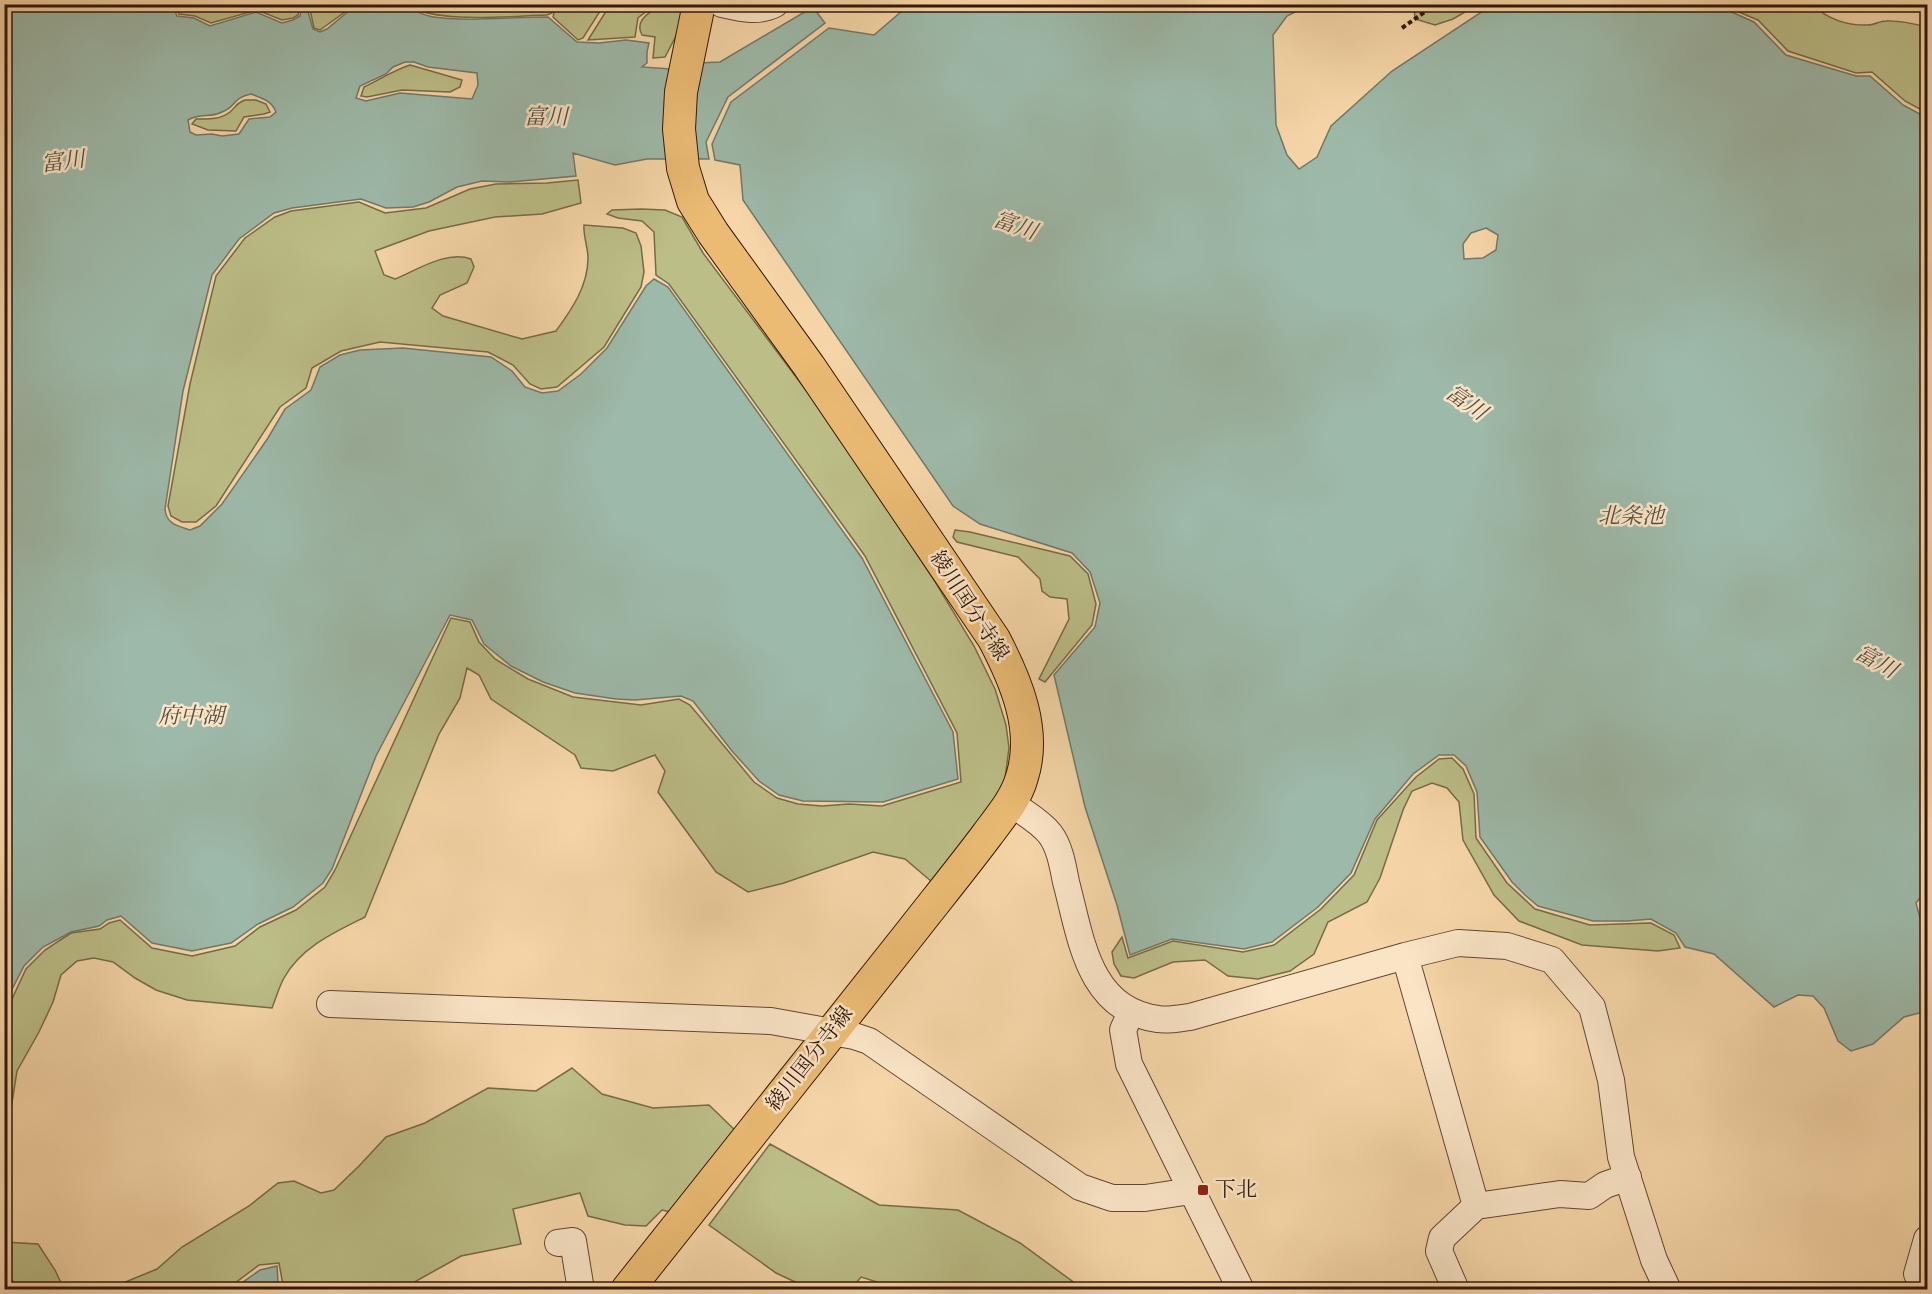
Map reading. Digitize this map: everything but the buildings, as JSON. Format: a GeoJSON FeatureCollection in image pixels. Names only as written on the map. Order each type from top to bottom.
{"type":"FeatureCollection","features":[{"type":"Feature","properties":{"kind":"main road","name":"綾川国分寺線"},"geometry":{"type":"LineString","coordinates":[[640,1285],[831,1033],[1011,803],[1023,777],[1027,751],[1027,728],[1008,666],[994,639],[810,366],[713,233],[693,201],[682,168],[679,129],[681,92],[699,4]]}},
{"type":"Feature","properties":{"kind":"street"},"geometry":{"type":"LineString","coordinates":[[722,4],[763,10],[775,4]]}},
{"type":"Feature","properties":{"kind":"street"},"geometry":{"type":"LineString","coordinates":[[1011,803],[1039,822],[1052,836],[1061,859],[1084,950],[1098,984],[1112,999],[1131,1012],[1159,1020],[1190,1017],[1458,943],[1507,946],[1552,960],[1592,1007],[1611,1080],[1621,1157],[1654,1260],[1668,1290]]}},
{"type":"Feature","properties":{"kind":"street"},"geometry":{"type":"LineString","coordinates":[[1405,956],[1476,1206]]}},
{"type":"Feature","properties":{"kind":"street"},"geometry":{"type":"LineString","coordinates":[[330,1004],[771,1021],[854,1036],[869,1041],[1080,1187],[1112,1198],[1145,1198],[1191,1191]]}},
{"type":"Feature","properties":{"kind":"street"},"geometry":{"type":"LineString","coordinates":[[1131,1012],[1123,1030],[1129,1064],[1241,1290]]}},
{"type":"Feature","properties":{"kind":"street"},"geometry":{"type":"LineString","coordinates":[[1456,1290],[1439,1251],[1442,1238],[1476,1206],[1560,1194],[1589,1196],[1605,1185],[1628,1177]]}},
{"type":"Feature","properties":{"kind":"street"},"geometry":{"type":"LineString","coordinates":[[1927,1239],[1917,1274],[1928,1274]]}},
{"type":"Feature","properties":{"kind":"street"},"geometry":{"type":"LineString","coordinates":[[558,1243],[573,1241],[581,1290]]}},
{"type":"Feature","properties":{"kind":"path"},"geometry":{"type":"LineString","coordinates":[[1402,28],[1436,4]]}},
{"type":"Feature","properties":{"kind":"green space"},"geometry":{"type":"Polygon","coordinates":[[[309,4],[377,5],[349,9],[320,30],[314,28],[309,4]]]}},
{"type":"Feature","properties":{"kind":"green space"},"geometry":{"type":"Polygon","coordinates":[[[554,4],[552,13],[547,15],[474,18],[436,15],[406,5],[554,4]]]}},
{"type":"Feature","properties":{"kind":"green space"},"geometry":{"type":"Polygon","coordinates":[[[556,4],[604,5],[583,38],[578,40],[553,17],[556,4]]]}},
{"type":"Feature","properties":{"kind":"green space"},"geometry":{"type":"Polygon","coordinates":[[[1414,4],[1477,5],[1453,19],[1435,25],[1415,19],[1414,4]]]}},
{"type":"Feature","properties":{"kind":"green space"},"geometry":{"type":"Polygon","coordinates":[[[188,5],[300,5],[298,15],[293,18],[282,20],[257,10],[211,23],[195,16],[179,14],[178,12],[188,5]]]}},
{"type":"Feature","properties":{"kind":"green space"},"geometry":{"type":"Polygon","coordinates":[[[610,5],[654,5],[638,18],[635,37],[588,40],[610,5]]]}},
{"type":"Feature","properties":{"kind":"green space"},"geometry":{"type":"Polygon","coordinates":[[[659,5],[684,5],[678,32],[665,57],[653,58],[655,37],[642,35],[640,26],[647,14],[659,5]]]}},
{"type":"Feature","properties":{"kind":"green space"},"geometry":{"type":"Polygon","coordinates":[[[1722,5],[1813,5],[1831,18],[1853,24],[1870,25],[1891,21],[1927,27],[1927,113],[1905,101],[1872,72],[1856,73],[1788,51],[1758,20],[1722,5]]]}},
{"type":"Feature","properties":{"kind":"green space"},"geometry":{"type":"Polygon","coordinates":[[[410,65],[462,80],[460,87],[450,92],[402,90],[367,97],[361,96],[364,87],[410,65]]]}},
{"type":"Feature","properties":{"kind":"green space"},"geometry":{"type":"Polygon","coordinates":[[[245,100],[256,100],[266,104],[270,112],[244,117],[236,131],[208,130],[192,124],[196,119],[222,116],[245,100]]]}},
{"type":"Feature","properties":{"kind":"green space"},"geometry":{"type":"Polygon","coordinates":[[[578,180],[581,203],[542,214],[495,217],[429,231],[375,251],[384,275],[395,279],[442,259],[462,257],[471,259],[474,267],[467,283],[440,295],[432,308],[443,316],[522,339],[556,331],[578,297],[587,268],[588,254],[584,225],[623,228],[636,233],[641,246],[644,272],[641,287],[604,347],[557,387],[541,389],[530,384],[513,365],[488,352],[380,342],[341,351],[312,368],[306,388],[280,407],[216,506],[196,522],[182,522],[171,516],[168,506],[190,384],[216,276],[245,238],[275,217],[291,211],[359,202],[385,213],[426,208],[470,189],[496,184],[578,180]]]}},
{"type":"Feature","properties":{"kind":"green space"},"geometry":{"type":"Polygon","coordinates":[[[612,210],[665,210],[682,217],[703,253],[823,413],[934,580],[974,646],[995,689],[1006,725],[1009,748],[1005,779],[994,806],[932,882],[905,859],[873,852],[784,883],[748,892],[716,872],[658,792],[665,771],[655,755],[613,771],[581,768],[575,755],[491,699],[479,675],[467,668],[460,698],[439,734],[365,917],[342,928],[300,957],[284,978],[272,1008],[187,1000],[156,990],[113,962],[94,958],[77,961],[61,975],[53,1002],[17,1071],[5,1147],[5,1014],[26,969],[45,950],[71,933],[100,929],[120,920],[152,948],[192,956],[235,946],[260,927],[296,910],[325,887],[335,870],[451,618],[470,622],[479,642],[495,659],[528,679],[573,697],[641,705],[679,699],[690,705],[754,782],[777,798],[798,804],[822,806],[849,804],[882,806],[961,782],[957,733],[865,556],[669,284],[656,275],[654,232],[642,221],[607,214],[612,210]]]}},
{"type":"Feature","properties":{"kind":"green space"},"geometry":{"type":"Polygon","coordinates":[[[955,530],[1070,556],[1088,574],[1096,604],[1092,625],[1045,682],[1039,679],[1069,619],[1067,599],[1050,597],[1042,591],[1040,579],[1018,557],[957,542],[953,537],[955,530]]]}},
{"type":"Feature","properties":{"kind":"green space"},"geometry":{"type":"Polygon","coordinates":[[[1452,758],[1463,769],[1474,794],[1476,838],[1507,883],[1535,909],[1590,925],[1651,923],[1674,935],[1680,948],[1658,951],[1582,945],[1519,921],[1494,895],[1463,840],[1459,802],[1447,788],[1432,783],[1412,791],[1403,810],[1380,878],[1367,902],[1328,922],[1314,954],[1290,971],[1258,979],[1228,976],[1205,960],[1173,962],[1134,978],[1121,976],[1114,964],[1112,952],[1122,937],[1128,958],[1173,941],[1243,952],[1274,945],[1321,909],[1354,875],[1377,820],[1416,777],[1439,759],[1452,758]]]}},
{"type":"Feature","properties":{"kind":"green space"},"geometry":{"type":"Polygon","coordinates":[[[572,1068],[602,1094],[653,1108],[709,1105],[738,1133],[674,1213],[662,1210],[646,1226],[625,1225],[588,1216],[580,1193],[513,1209],[521,1244],[461,1256],[402,1289],[278,1289],[283,1285],[279,1263],[259,1265],[227,1289],[106,1290],[157,1269],[182,1247],[249,1206],[278,1183],[294,1181],[321,1193],[334,1190],[386,1137],[425,1123],[488,1088],[536,1091],[572,1068]]]}},
{"type":"Feature","properties":{"kind":"green space"},"geometry":{"type":"Polygon","coordinates":[[[770,1144],[879,1205],[958,1210],[1020,1243],[1083,1289],[900,1289],[861,1277],[851,1289],[810,1289],[776,1273],[709,1225],[770,1144]]]}},
{"type":"Feature","properties":{"kind":"green space"},"geometry":{"type":"Polygon","coordinates":[[[4,1242],[38,1244],[61,1283],[71,1289],[23,1289],[5,1275],[4,1242]]]}},
{"type":"Feature","properties":{"kind":"water","name":"府中湖"},"geometry":{"type":"Polygon","coordinates":[[[394,4],[429,16],[448,18],[548,17],[577,42],[599,43],[626,40],[649,43],[647,63],[642,67],[671,69],[698,63],[720,62],[813,7],[825,23],[728,97],[706,142],[709,159],[647,159],[615,165],[573,153],[576,176],[510,182],[482,181],[457,187],[429,202],[413,207],[386,208],[361,199],[292,208],[274,213],[239,239],[212,275],[183,391],[165,509],[170,521],[190,530],[200,526],[222,504],[268,438],[285,409],[311,390],[320,367],[340,355],[360,350],[403,348],[491,357],[512,371],[525,387],[542,393],[558,391],[581,374],[607,348],[646,286],[654,279],[668,287],[862,558],[953,732],[958,779],[883,802],[803,801],[779,795],[759,781],[693,701],[681,696],[635,700],[616,699],[575,693],[543,682],[511,666],[484,644],[472,620],[450,615],[376,756],[332,869],[323,883],[293,907],[258,924],[231,943],[192,951],[152,943],[121,916],[107,920],[99,926],[71,932],[43,947],[24,966],[5,1003],[5,5],[184,5],[175,11],[177,16],[194,18],[210,26],[256,12],[282,23],[300,16],[302,5],[306,5],[313,29],[320,32],[350,10],[394,4]],[[405,62],[360,86],[356,98],[366,101],[400,93],[472,99],[478,85],[477,73],[405,62]],[[251,94],[218,114],[188,120],[190,132],[196,135],[239,134],[249,119],[270,117],[276,112],[269,103],[251,94]]]}},
{"type":"Feature","properties":{"kind":"water","name":"北条池"},"geometry":{"type":"Polygon","coordinates":[[[1697,4],[1725,9],[1754,22],[1786,55],[1856,76],[1870,76],[1903,105],[1927,118],[1928,888],[1916,903],[1927,934],[1927,1011],[1904,1017],[1873,1044],[1851,1051],[1838,1041],[1824,1008],[1813,996],[1798,995],[1774,1007],[1714,954],[1685,947],[1676,933],[1651,919],[1593,921],[1538,906],[1512,882],[1480,837],[1477,792],[1466,766],[1454,755],[1439,755],[1413,774],[1375,819],[1351,873],[1318,907],[1272,942],[1244,949],[1172,939],[1130,955],[1117,905],[1085,807],[1054,675],[1095,627],[1100,603],[1090,572],[1072,553],[980,524],[953,506],[743,200],[740,165],[715,160],[712,144],[731,102],[829,28],[874,35],[909,5],[1317,5],[1303,8],[1287,16],[1273,35],[1276,125],[1287,155],[1299,169],[1317,157],[1331,126],[1392,71],[1492,5],[1697,4]],[[1486,228],[1471,233],[1463,244],[1464,259],[1483,258],[1496,250],[1498,235],[1486,228]]]}},
{"type":"Feature","properties":{"kind":"water"},"geometry":{"type":"Polygon","coordinates":[[[277,1266],[278,1283],[271,1289],[233,1289],[260,1270],[277,1266]]]}},
{"type":"Feature","properties":{"kind":"place","name":"下北"},"geometry":{"type":"Point","coordinates":[1203,1190]}},
{"type":"Feature","properties":{"kind":"water label","name":"富川"},"geometry":{"type":"Point","coordinates":[546,117]}},
{"type":"Feature","properties":{"kind":"water label","name":"富川"},"geometry":{"type":"Point","coordinates":[63,162]}},
{"type":"Feature","properties":{"kind":"water label","name":"富川"},"geometry":{"type":"Point","coordinates":[1015,226]}},
{"type":"Feature","properties":{"kind":"water label","name":"富川"},"geometry":{"type":"Point","coordinates":[1466,403]}},
{"type":"Feature","properties":{"kind":"water label","name":"富川"},"geometry":{"type":"Point","coordinates":[1876,662]}}]}
